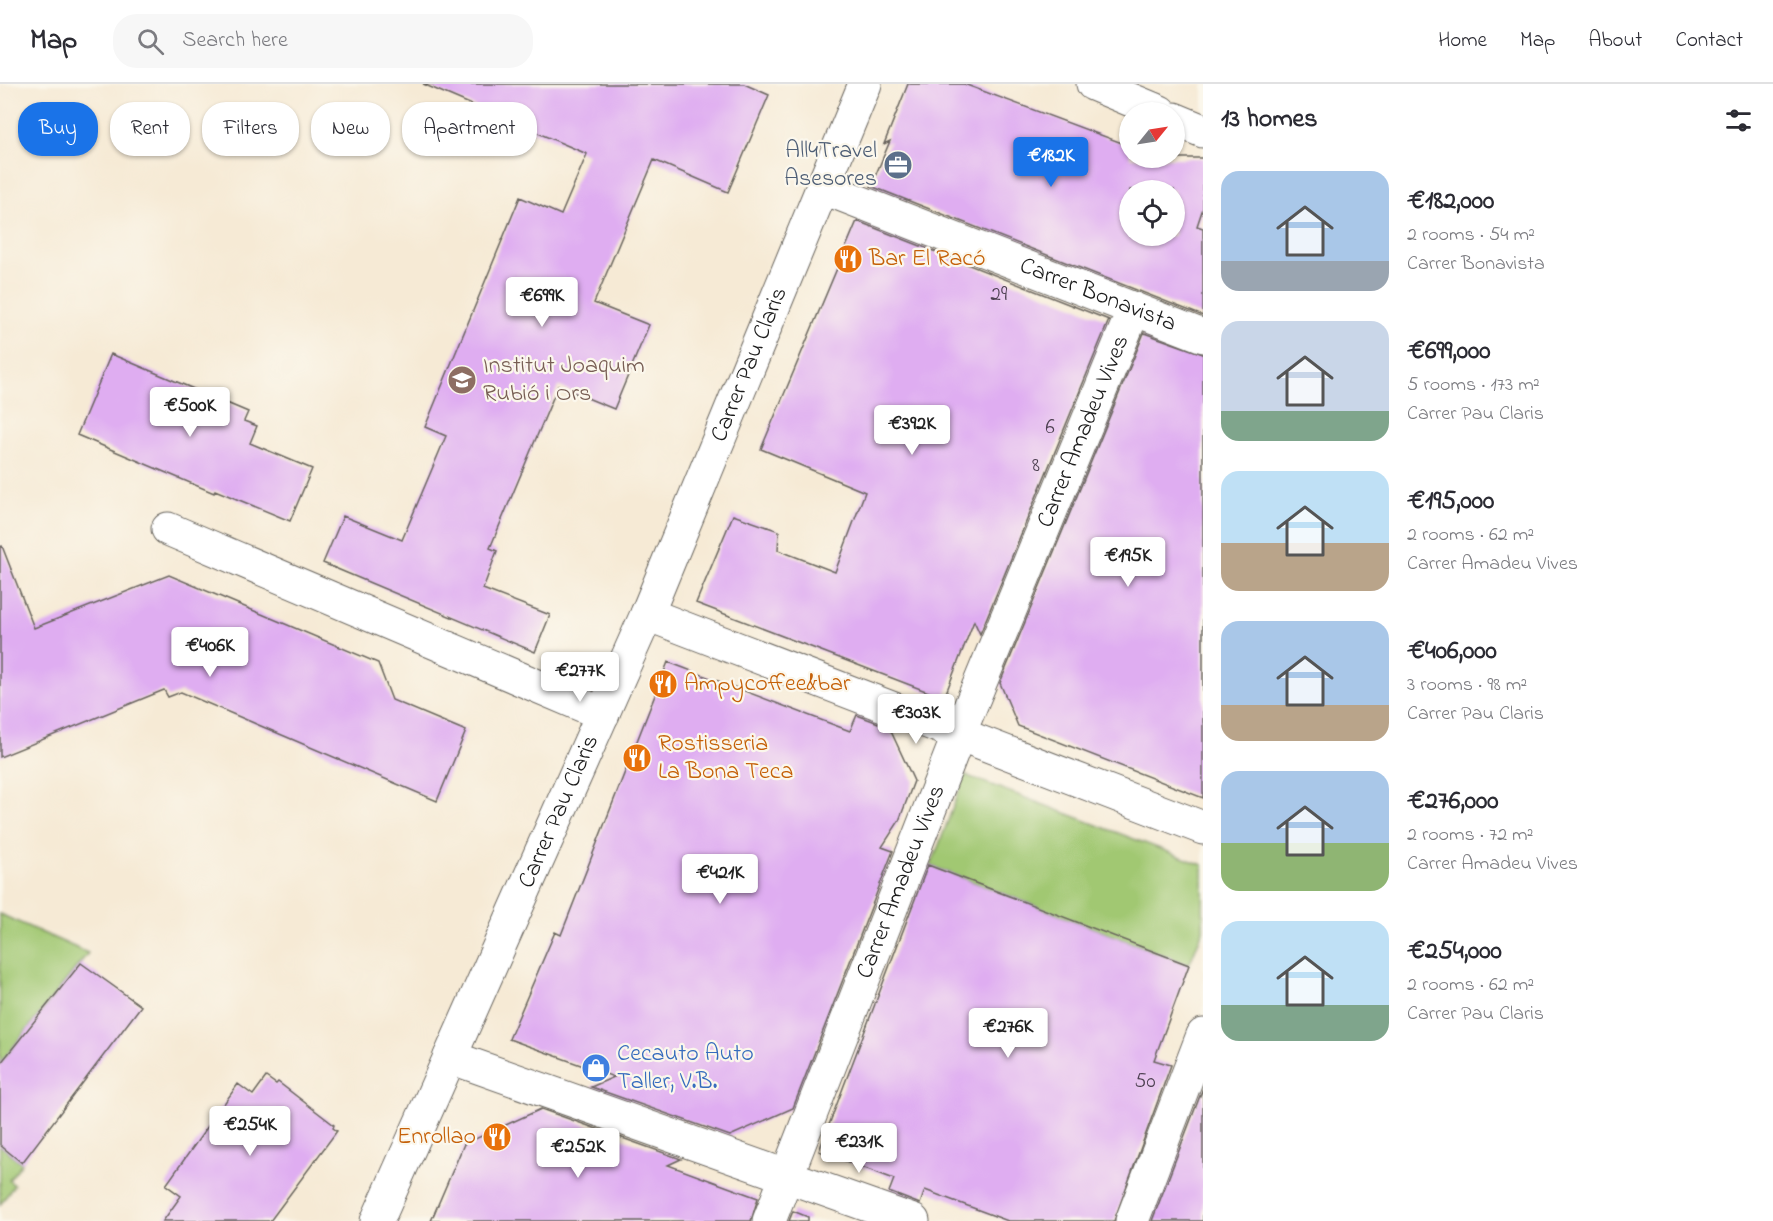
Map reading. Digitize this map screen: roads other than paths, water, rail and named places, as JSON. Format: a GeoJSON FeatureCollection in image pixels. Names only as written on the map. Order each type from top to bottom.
{"type":"FeatureCollection","features":[{"type":"Feature","properties":{"kind":"street","name":"Carrer Pau Claris"},"geometry":{"type":"LineString","coordinates":[[376,1221],[647,614],[865,84]]}},
{"type":"Feature","properties":{"kind":"street"},"geometry":{"type":"LineString","coordinates":[[1094,84],[1136,102]]}},
{"type":"Feature","properties":{"kind":"street","name":"Carrer Bonavista"},"geometry":{"type":"LineString","coordinates":[[821,194],[1203,336]]}},
{"type":"Feature","properties":{"kind":"street","name":"Carrer Amadeu Vives"},"geometry":{"type":"LineString","coordinates":[[769,1221],[959,734],[1134,309]]}},
{"type":"Feature","properties":{"kind":"street"},"geometry":{"type":"LineString","coordinates":[[168,530],[603,714]]}},
{"type":"Feature","properties":{"kind":"street"},"geometry":{"type":"LineString","coordinates":[[647,614],[1203,828]]}},
{"type":"Feature","properties":{"kind":"street"},"geometry":{"type":"LineString","coordinates":[[1132,1221],[1203,1035]]}},
{"type":"Feature","properties":{"kind":"street"},"geometry":{"type":"LineString","coordinates":[[450,1057],[788,1174],[914,1221]]}},
{"type":"Feature","properties":{"kind":"place","name":"All4Travel Asesores"},"geometry":{"type":"Point","coordinates":[898,165]}},
{"type":"Feature","properties":{"kind":"place","name":"Bar El Racó"},"geometry":{"type":"Point","coordinates":[848,259]}},
{"type":"Feature","properties":{"kind":"place","name":"Institut Joaquim Rubió i Ors"},"geometry":{"type":"Point","coordinates":[462,380]}},
{"type":"Feature","properties":{"kind":"place","name":"Ampycoffee&bar"},"geometry":{"type":"Point","coordinates":[663,684]}},
{"type":"Feature","properties":{"kind":"place","name":"Rostisseria La Bona Teca"},"geometry":{"type":"Point","coordinates":[637,758]}},
{"type":"Feature","properties":{"kind":"place","name":"Cecauto Auto Taller, V.B."},"geometry":{"type":"Point","coordinates":[596,1068]}},
{"type":"Feature","properties":{"kind":"place","name":"Enrollao"},"geometry":{"type":"Point","coordinates":[497,1137]}}]}
